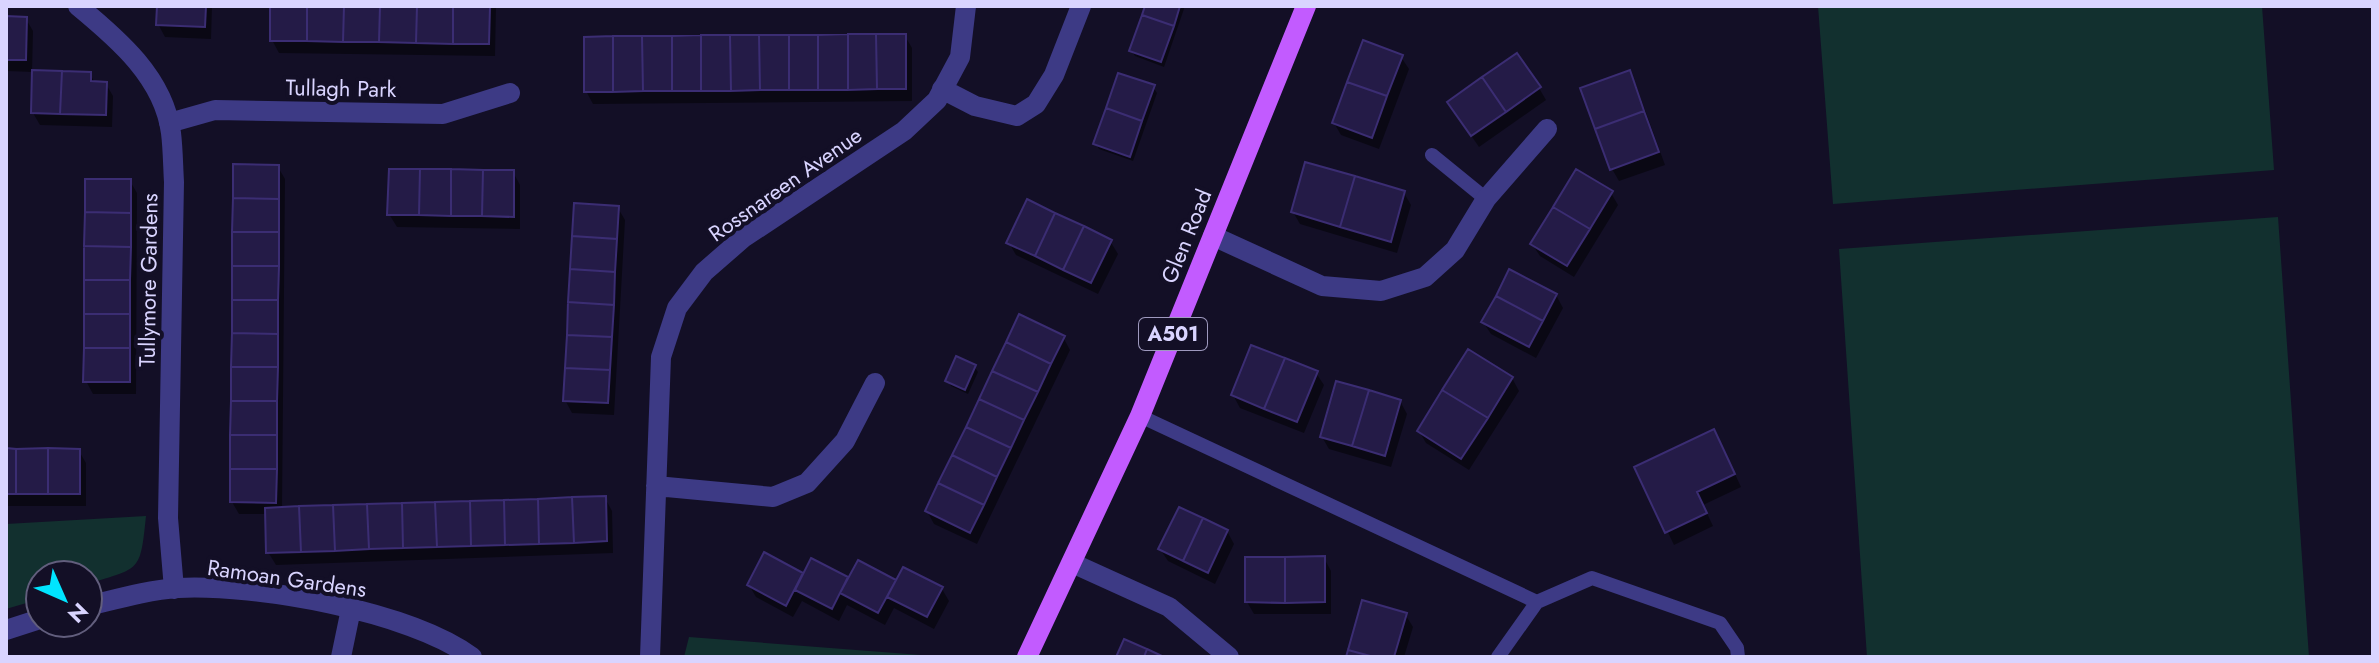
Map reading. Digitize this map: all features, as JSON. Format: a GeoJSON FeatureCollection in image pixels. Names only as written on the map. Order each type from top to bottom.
{"type":"FeatureCollection","features":[{"type":"Feature","properties":{"kind":"main road","name":"Glen Road"},"geometry":{"type":"LineString","coordinates":[[1027,657],[1140,416],[1306,6]]}},
{"type":"Feature","properties":{"kind":"street","name":"Tullymore Gardens"},"geometry":{"type":"LineString","coordinates":[[78,6],[109,32],[144,69],[162,98],[169,123],[174,182],[168,518],[174,589]]}},
{"type":"Feature","properties":{"kind":"street","name":"Rossnareen Avenue"},"geometry":{"type":"LineString","coordinates":[[650,657],[661,357],[677,308],[704,272],[743,238],[904,131],[937,100],[960,57],[966,6]]}},
{"type":"Feature","properties":{"kind":"street"},"geometry":{"type":"LineString","coordinates":[[942,89],[975,106],[1017,116],[1036,104],[1054,75],[1079,10],[1058,6]]}},
{"type":"Feature","properties":{"kind":"street","name":"Tullagh Park"},"geometry":{"type":"LineString","coordinates":[[169,123],[215,110],[443,114],[510,93]]}},
{"type":"Feature","properties":{"kind":"street"},"geometry":{"type":"LineString","coordinates":[[1213,236],[1322,286],[1381,291],[1425,277],[1455,250],[1486,199],[1547,129]]}},
{"type":"Feature","properties":{"kind":"street"},"geometry":{"type":"LineString","coordinates":[[656,486],[773,497],[807,483],[845,441],[875,383]]}},
{"type":"Feature","properties":{"kind":"street"},"geometry":{"type":"LineString","coordinates":[[1072,563],[1169,607],[1229,657]]}},
{"type":"Feature","properties":{"kind":"street","name":"Ramoan Gardens"},"geometry":{"type":"LineString","coordinates":[[104,603],[174,589],[221,587],[351,609],[413,626],[472,657]]}},
{"type":"Feature","properties":{"kind":"street"},"geometry":{"type":"LineString","coordinates":[[341,657],[351,609]]}},
{"type":"Feature","properties":{"kind":"lane"},"geometry":{"type":"LineString","coordinates":[[1432,155],[1486,199]]}},
{"type":"Feature","properties":{"kind":"lane"},"geometry":{"type":"LineString","coordinates":[[1140,416],[1537,602]]}},
{"type":"Feature","properties":{"kind":"lane"},"geometry":{"type":"LineString","coordinates":[[1498,657],[1537,602],[1592,578],[1720,623],[1737,648],[1738,657]]}},
{"type":"Feature","properties":{"kind":"green space"},"geometry":{"type":"Polygon","coordinates":[[[1818,6],[2262,6],[2274,170],[1833,204],[1818,6]]]}},
{"type":"Feature","properties":{"kind":"green space"},"geometry":{"type":"Polygon","coordinates":[[[2278,217],[2309,657],[1867,657],[1839,249],[2278,217]]]}},
{"type":"Feature","properties":{"kind":"green space"},"geometry":{"type":"Polygon","coordinates":[[[146,516],[139,558],[128,570],[104,579],[104,559],[24,559],[24,604],[6,609],[6,524],[146,516]]]}},
{"type":"Feature","properties":{"kind":"green space"},"geometry":{"type":"Polygon","coordinates":[[[689,637],[934,656],[684,657],[689,637]]]}},
{"type":"Feature","properties":{"kind":"building"},"geometry":{"type":"Polygon","coordinates":[[[157,6],[206,6],[205,27],[156,25],[157,6]]]}},
{"type":"Feature","properties":{"kind":"building"},"geometry":{"type":"Polygon","coordinates":[[[270,6],[307,6],[307,41],[270,41],[270,6]]]}},
{"type":"Feature","properties":{"kind":"building"},"geometry":{"type":"Polygon","coordinates":[[[307,6],[344,6],[343,42],[307,41],[307,6]]]}},
{"type":"Feature","properties":{"kind":"building"},"geometry":{"type":"Polygon","coordinates":[[[344,6],[380,6],[379,42],[343,42],[344,6]]]}},
{"type":"Feature","properties":{"kind":"building"},"geometry":{"type":"Polygon","coordinates":[[[380,6],[417,6],[416,43],[379,42],[380,6]]]}},
{"type":"Feature","properties":{"kind":"building"},"geometry":{"type":"Polygon","coordinates":[[[417,6],[453,6],[453,44],[416,43],[417,6]]]}},
{"type":"Feature","properties":{"kind":"building"},"geometry":{"type":"Polygon","coordinates":[[[453,6],[490,6],[489,44],[453,44],[453,6]]]}},
{"type":"Feature","properties":{"kind":"building"},"geometry":{"type":"Polygon","coordinates":[[[1145,6],[1180,6],[1174,26],[1142,15],[1145,6]]]}},
{"type":"Feature","properties":{"kind":"building"},"geometry":{"type":"Polygon","coordinates":[[[1142,15],[1174,26],[1161,62],[1129,51],[1142,15]]]}},
{"type":"Feature","properties":{"kind":"building"},"geometry":{"type":"Polygon","coordinates":[[[6,16],[27,17],[26,60],[6,60],[6,16]]]}},
{"type":"Feature","properties":{"kind":"building"},"geometry":{"type":"Polygon","coordinates":[[[848,34],[876,34],[877,89],[848,90],[848,34]]]}},
{"type":"Feature","properties":{"kind":"building"},"geometry":{"type":"Polygon","coordinates":[[[848,34],[848,90],[818,90],[818,35],[848,34]]]}},
{"type":"Feature","properties":{"kind":"building"},"geometry":{"type":"Polygon","coordinates":[[[876,34],[906,34],[906,89],[877,89],[876,34]]]}},
{"type":"Feature","properties":{"kind":"building"},"geometry":{"type":"Polygon","coordinates":[[[701,35],[730,35],[731,91],[701,91],[701,35]]]}},
{"type":"Feature","properties":{"kind":"building"},"geometry":{"type":"Polygon","coordinates":[[[701,35],[701,91],[672,91],[672,36],[701,35]]]}},
{"type":"Feature","properties":{"kind":"building"},"geometry":{"type":"Polygon","coordinates":[[[730,35],[759,35],[760,90],[731,91],[730,35]]]}},
{"type":"Feature","properties":{"kind":"building"},"geometry":{"type":"Polygon","coordinates":[[[759,35],[789,35],[789,90],[760,90],[759,35]]]}},
{"type":"Feature","properties":{"kind":"building"},"geometry":{"type":"Polygon","coordinates":[[[789,35],[818,35],[818,90],[789,90],[789,35]]]}},
{"type":"Feature","properties":{"kind":"building"},"geometry":{"type":"Polygon","coordinates":[[[613,36],[613,92],[584,92],[584,37],[613,36]]]}},
{"type":"Feature","properties":{"kind":"building"},"geometry":{"type":"Polygon","coordinates":[[[613,36],[642,36],[643,91],[613,92],[613,36]]]}},
{"type":"Feature","properties":{"kind":"building"},"geometry":{"type":"Polygon","coordinates":[[[642,36],[672,36],[672,91],[643,91],[642,36]]]}},
{"type":"Feature","properties":{"kind":"building"},"geometry":{"type":"Polygon","coordinates":[[[1363,40],[1403,55],[1387,96],[1347,82],[1363,40]]]}},
{"type":"Feature","properties":{"kind":"building"},"geometry":{"type":"Polygon","coordinates":[[[1517,53],[1541,87],[1506,112],[1482,77],[1517,53]]]}},
{"type":"Feature","properties":{"kind":"building"},"geometry":{"type":"Polygon","coordinates":[[[32,70],[62,71],[60,114],[31,113],[32,70]]]}},
{"type":"Feature","properties":{"kind":"building"},"geometry":{"type":"Polygon","coordinates":[[[1630,70],[1644,111],[1595,129],[1580,88],[1630,70]]]}},
{"type":"Feature","properties":{"kind":"building"},"geometry":{"type":"Polygon","coordinates":[[[62,71],[91,72],[91,81],[107,82],[106,115],[60,114],[62,71]]]}},
{"type":"Feature","properties":{"kind":"building"},"geometry":{"type":"Polygon","coordinates":[[[1118,73],[1155,85],[1142,121],[1106,108],[1118,73]]]}},
{"type":"Feature","properties":{"kind":"building"},"geometry":{"type":"Polygon","coordinates":[[[1482,77],[1506,112],[1471,136],[1447,102],[1482,77]]]}},
{"type":"Feature","properties":{"kind":"building"},"geometry":{"type":"Polygon","coordinates":[[[1347,82],[1387,96],[1372,138],[1332,123],[1347,82]]]}},
{"type":"Feature","properties":{"kind":"building"},"geometry":{"type":"Polygon","coordinates":[[[1106,108],[1142,121],[1130,157],[1093,144],[1106,108]]]}},
{"type":"Feature","properties":{"kind":"building"},"geometry":{"type":"Polygon","coordinates":[[[1644,111],[1659,152],[1610,170],[1595,129],[1644,111]]]}},
{"type":"Feature","properties":{"kind":"building"},"geometry":{"type":"Polygon","coordinates":[[[1305,162],[1355,176],[1340,227],[1291,212],[1305,162]]]}},
{"type":"Feature","properties":{"kind":"building"},"geometry":{"type":"Polygon","coordinates":[[[233,164],[279,165],[279,199],[233,198],[233,164]]]}},
{"type":"Feature","properties":{"kind":"building"},"geometry":{"type":"Polygon","coordinates":[[[389,169],[420,169],[419,215],[387,215],[389,169]]]}},
{"type":"Feature","properties":{"kind":"building"},"geometry":{"type":"Polygon","coordinates":[[[420,169],[451,169],[451,216],[419,215],[420,169]]]}},
{"type":"Feature","properties":{"kind":"building"},"geometry":{"type":"Polygon","coordinates":[[[451,169],[483,170],[482,216],[451,216],[451,169]]]}},
{"type":"Feature","properties":{"kind":"building"},"geometry":{"type":"Polygon","coordinates":[[[1576,169],[1613,191],[1590,229],[1553,207],[1576,169]]]}},
{"type":"Feature","properties":{"kind":"building"},"geometry":{"type":"Polygon","coordinates":[[[483,170],[514,170],[514,217],[482,216],[483,170]]]}},
{"type":"Feature","properties":{"kind":"building"},"geometry":{"type":"Polygon","coordinates":[[[1355,176],[1405,191],[1391,242],[1340,227],[1355,176]]]}},
{"type":"Feature","properties":{"kind":"building"},"geometry":{"type":"Polygon","coordinates":[[[85,179],[131,179],[131,213],[85,212],[85,179]]]}},
{"type":"Feature","properties":{"kind":"building"},"geometry":{"type":"Polygon","coordinates":[[[233,198],[279,199],[279,232],[232,232],[233,198]]]}},
{"type":"Feature","properties":{"kind":"building"},"geometry":{"type":"Polygon","coordinates":[[[1027,199],[1055,213],[1035,256],[1006,243],[1027,199]]]}},
{"type":"Feature","properties":{"kind":"building"},"geometry":{"type":"Polygon","coordinates":[[[574,203],[619,206],[617,239],[572,236],[574,203]]]}},
{"type":"Feature","properties":{"kind":"building"},"geometry":{"type":"Polygon","coordinates":[[[1553,207],[1590,229],[1567,266],[1530,244],[1553,207]]]}},
{"type":"Feature","properties":{"kind":"building"},"geometry":{"type":"Polygon","coordinates":[[[85,212],[131,213],[131,247],[84,246],[85,212]]]}},
{"type":"Feature","properties":{"kind":"building"},"geometry":{"type":"Polygon","coordinates":[[[1055,213],[1084,226],[1063,270],[1035,256],[1055,213]]]}},
{"type":"Feature","properties":{"kind":"building"},"geometry":{"type":"Polygon","coordinates":[[[1084,226],[1112,240],[1091,283],[1063,270],[1084,226]]]}},
{"type":"Feature","properties":{"kind":"building"},"geometry":{"type":"Polygon","coordinates":[[[232,232],[279,232],[279,266],[232,266],[232,232]]]}},
{"type":"Feature","properties":{"kind":"building"},"geometry":{"type":"Polygon","coordinates":[[[572,236],[617,239],[615,272],[570,269],[572,236]]]}},
{"type":"Feature","properties":{"kind":"building"},"geometry":{"type":"Polygon","coordinates":[[[84,246],[131,247],[130,280],[84,280],[84,246]]]}},
{"type":"Feature","properties":{"kind":"building"},"geometry":{"type":"Polygon","coordinates":[[[232,266],[279,266],[278,300],[232,300],[232,266]]]}},
{"type":"Feature","properties":{"kind":"building"},"geometry":{"type":"Polygon","coordinates":[[[570,269],[615,272],[614,305],[568,302],[570,269]]]}},
{"type":"Feature","properties":{"kind":"building"},"geometry":{"type":"Polygon","coordinates":[[[1509,269],[1557,294],[1543,321],[1496,296],[1509,269]]]}},
{"type":"Feature","properties":{"kind":"building"},"geometry":{"type":"Polygon","coordinates":[[[84,280],[130,280],[130,314],[84,314],[84,280]]]}},
{"type":"Feature","properties":{"kind":"building"},"geometry":{"type":"Polygon","coordinates":[[[1496,296],[1543,321],[1529,347],[1481,322],[1496,296]]]}},
{"type":"Feature","properties":{"kind":"building"},"geometry":{"type":"Polygon","coordinates":[[[232,300],[278,300],[278,334],[232,333],[232,300]]]}},
{"type":"Feature","properties":{"kind":"building"},"geometry":{"type":"Polygon","coordinates":[[[568,302],[614,305],[612,337],[567,335],[568,302]]]}},
{"type":"Feature","properties":{"kind":"building"},"geometry":{"type":"Polygon","coordinates":[[[84,314],[130,314],[130,348],[84,348],[84,314]]]}},
{"type":"Feature","properties":{"kind":"building"},"geometry":{"type":"Polygon","coordinates":[[[1019,314],[1065,336],[1051,364],[1006,342],[1019,314]]]}},
{"type":"Feature","properties":{"kind":"building"},"geometry":{"type":"Polygon","coordinates":[[[232,333],[278,334],[278,367],[231,367],[232,333]]]}},
{"type":"Feature","properties":{"kind":"building"},"geometry":{"type":"Polygon","coordinates":[[[567,335],[612,337],[610,370],[565,368],[567,335]]]}},
{"type":"Feature","properties":{"kind":"building"},"geometry":{"type":"Polygon","coordinates":[[[1006,342],[1051,364],[1038,392],[992,371],[1006,342]]]}},
{"type":"Feature","properties":{"kind":"building"},"geometry":{"type":"Polygon","coordinates":[[[1251,345],[1285,358],[1264,409],[1231,395],[1251,345]]]}},
{"type":"Feature","properties":{"kind":"building"},"geometry":{"type":"Polygon","coordinates":[[[84,348],[130,348],[130,382],[83,382],[84,348]]]}},
{"type":"Feature","properties":{"kind":"building"},"geometry":{"type":"Polygon","coordinates":[[[1468,349],[1513,377],[1488,418],[1442,390],[1468,349]]]}},
{"type":"Feature","properties":{"kind":"building"},"geometry":{"type":"Polygon","coordinates":[[[956,356],[976,365],[965,390],[945,381],[956,356]]]}},
{"type":"Feature","properties":{"kind":"building"},"geometry":{"type":"Polygon","coordinates":[[[1285,358],[1318,371],[1297,422],[1264,409],[1285,358]]]}},
{"type":"Feature","properties":{"kind":"building"},"geometry":{"type":"Polygon","coordinates":[[[231,367],[278,367],[277,401],[231,401],[231,367]]]}},
{"type":"Feature","properties":{"kind":"building"},"geometry":{"type":"Polygon","coordinates":[[[565,368],[610,370],[608,403],[563,401],[565,368]]]}},
{"type":"Feature","properties":{"kind":"building"},"geometry":{"type":"Polygon","coordinates":[[[992,371],[1038,392],[1024,420],[979,399],[992,371]]]}},
{"type":"Feature","properties":{"kind":"building"},"geometry":{"type":"Polygon","coordinates":[[[1336,381],[1369,390],[1352,446],[1320,437],[1336,381]]]}},
{"type":"Feature","properties":{"kind":"building"},"geometry":{"type":"Polygon","coordinates":[[[1369,390],[1401,400],[1385,456],[1352,446],[1369,390]]]}},
{"type":"Feature","properties":{"kind":"building"},"geometry":{"type":"Polygon","coordinates":[[[1442,390],[1488,418],[1461,459],[1417,431],[1442,390]]]}},
{"type":"Feature","properties":{"kind":"building"},"geometry":{"type":"Polygon","coordinates":[[[979,399],[1024,420],[1011,448],[966,427],[979,399]]]}},
{"type":"Feature","properties":{"kind":"building"},"geometry":{"type":"Polygon","coordinates":[[[231,401],[277,401],[277,435],[230,435],[231,401]]]}},
{"type":"Feature","properties":{"kind":"building"},"geometry":{"type":"Polygon","coordinates":[[[966,427],[1011,448],[997,477],[952,455],[966,427]]]}},
{"type":"Feature","properties":{"kind":"building"},"geometry":{"type":"Polygon","coordinates":[[[1714,429],[1735,474],[1697,492],[1707,513],[1665,533],[1634,467],[1714,429]]]}},
{"type":"Feature","properties":{"kind":"building"},"geometry":{"type":"Polygon","coordinates":[[[230,435],[277,435],[277,469],[230,469],[230,435]]]}},
{"type":"Feature","properties":{"kind":"building"},"geometry":{"type":"Polygon","coordinates":[[[6,448],[16,449],[16,494],[6,494],[6,448]]]}},
{"type":"Feature","properties":{"kind":"building"},"geometry":{"type":"Polygon","coordinates":[[[48,448],[48,494],[16,494],[16,449],[48,448]]]}},
{"type":"Feature","properties":{"kind":"building"},"geometry":{"type":"Polygon","coordinates":[[[48,448],[80,449],[80,494],[48,494],[48,448]]]}},
{"type":"Feature","properties":{"kind":"building"},"geometry":{"type":"Polygon","coordinates":[[[952,455],[997,477],[984,505],[938,483],[952,455]]]}},
{"type":"Feature","properties":{"kind":"building"},"geometry":{"type":"Polygon","coordinates":[[[230,469],[277,469],[276,503],[230,502],[230,469]]]}},
{"type":"Feature","properties":{"kind":"building"},"geometry":{"type":"Polygon","coordinates":[[[938,483],[984,505],[970,533],[925,511],[938,483]]]}},
{"type":"Feature","properties":{"kind":"building"},"geometry":{"type":"Polygon","coordinates":[[[606,496],[607,541],[574,543],[572,497],[606,496]]]}},
{"type":"Feature","properties":{"kind":"building"},"geometry":{"type":"Polygon","coordinates":[[[572,497],[574,543],[539,544],[538,499],[572,497]]]}},
{"type":"Feature","properties":{"kind":"building"},"geometry":{"type":"Polygon","coordinates":[[[538,499],[539,544],[505,545],[504,500],[538,499]]]}},
{"type":"Feature","properties":{"kind":"building"},"geometry":{"type":"Polygon","coordinates":[[[504,500],[505,545],[471,546],[470,501],[504,500]]]}},
{"type":"Feature","properties":{"kind":"building"},"geometry":{"type":"Polygon","coordinates":[[[470,501],[471,546],[437,547],[435,502],[470,501]]]}},
{"type":"Feature","properties":{"kind":"building"},"geometry":{"type":"Polygon","coordinates":[[[435,502],[437,547],[403,548],[402,503],[435,502]]]}},
{"type":"Feature","properties":{"kind":"building"},"geometry":{"type":"Polygon","coordinates":[[[402,503],[403,548],[369,549],[367,504],[402,503]]]}},
{"type":"Feature","properties":{"kind":"building"},"geometry":{"type":"Polygon","coordinates":[[[367,504],[369,549],[335,551],[333,505],[367,504]]]}},
{"type":"Feature","properties":{"kind":"building"},"geometry":{"type":"Polygon","coordinates":[[[333,505],[335,551],[301,552],[299,506],[333,505]]]}},
{"type":"Feature","properties":{"kind":"building"},"geometry":{"type":"Polygon","coordinates":[[[299,506],[301,552],[266,553],[265,508],[299,506]]]}},
{"type":"Feature","properties":{"kind":"building"},"geometry":{"type":"Polygon","coordinates":[[[1179,507],[1203,518],[1183,561],[1158,549],[1179,507]]]}},
{"type":"Feature","properties":{"kind":"building"},"geometry":{"type":"Polygon","coordinates":[[[1203,518],[1228,530],[1208,573],[1183,561],[1203,518]]]}},
{"type":"Feature","properties":{"kind":"building"},"geometry":{"type":"Polygon","coordinates":[[[764,552],[803,573],[786,606],[747,585],[764,552]]]}},
{"type":"Feature","properties":{"kind":"building"},"geometry":{"type":"Polygon","coordinates":[[[1325,556],[1325,602],[1285,603],[1285,557],[1325,556]]]}},
{"type":"Feature","properties":{"kind":"building"},"geometry":{"type":"Polygon","coordinates":[[[1245,557],[1285,557],[1285,603],[1245,602],[1245,557]]]}},
{"type":"Feature","properties":{"kind":"building"},"geometry":{"type":"Polygon","coordinates":[[[811,558],[848,577],[832,609],[795,590],[811,558]]]}},
{"type":"Feature","properties":{"kind":"building"},"geometry":{"type":"Polygon","coordinates":[[[858,560],[896,580],[878,613],[840,593],[858,560]]]}},
{"type":"Feature","properties":{"kind":"building"},"geometry":{"type":"Polygon","coordinates":[[[903,567],[943,587],[927,617],[887,597],[903,567]]]}},
{"type":"Feature","properties":{"kind":"building"},"geometry":{"type":"Polygon","coordinates":[[[1362,600],[1407,613],[1394,657],[1374,657],[1348,650],[1362,600]]]}},
{"type":"Feature","properties":{"kind":"building"},"geometry":{"type":"Polygon","coordinates":[[[1124,639],[1147,649],[1144,657],[1116,657],[1124,639]]]}},
{"type":"Feature","properties":{"kind":"building"},"geometry":{"type":"Polygon","coordinates":[[[1147,649],[1164,657],[1144,657],[1147,649]]]}},
{"type":"Feature","properties":{"kind":"building"},"geometry":{"type":"Polygon","coordinates":[[[1348,650],[1374,657],[1346,657],[1348,650]]]}}]}
